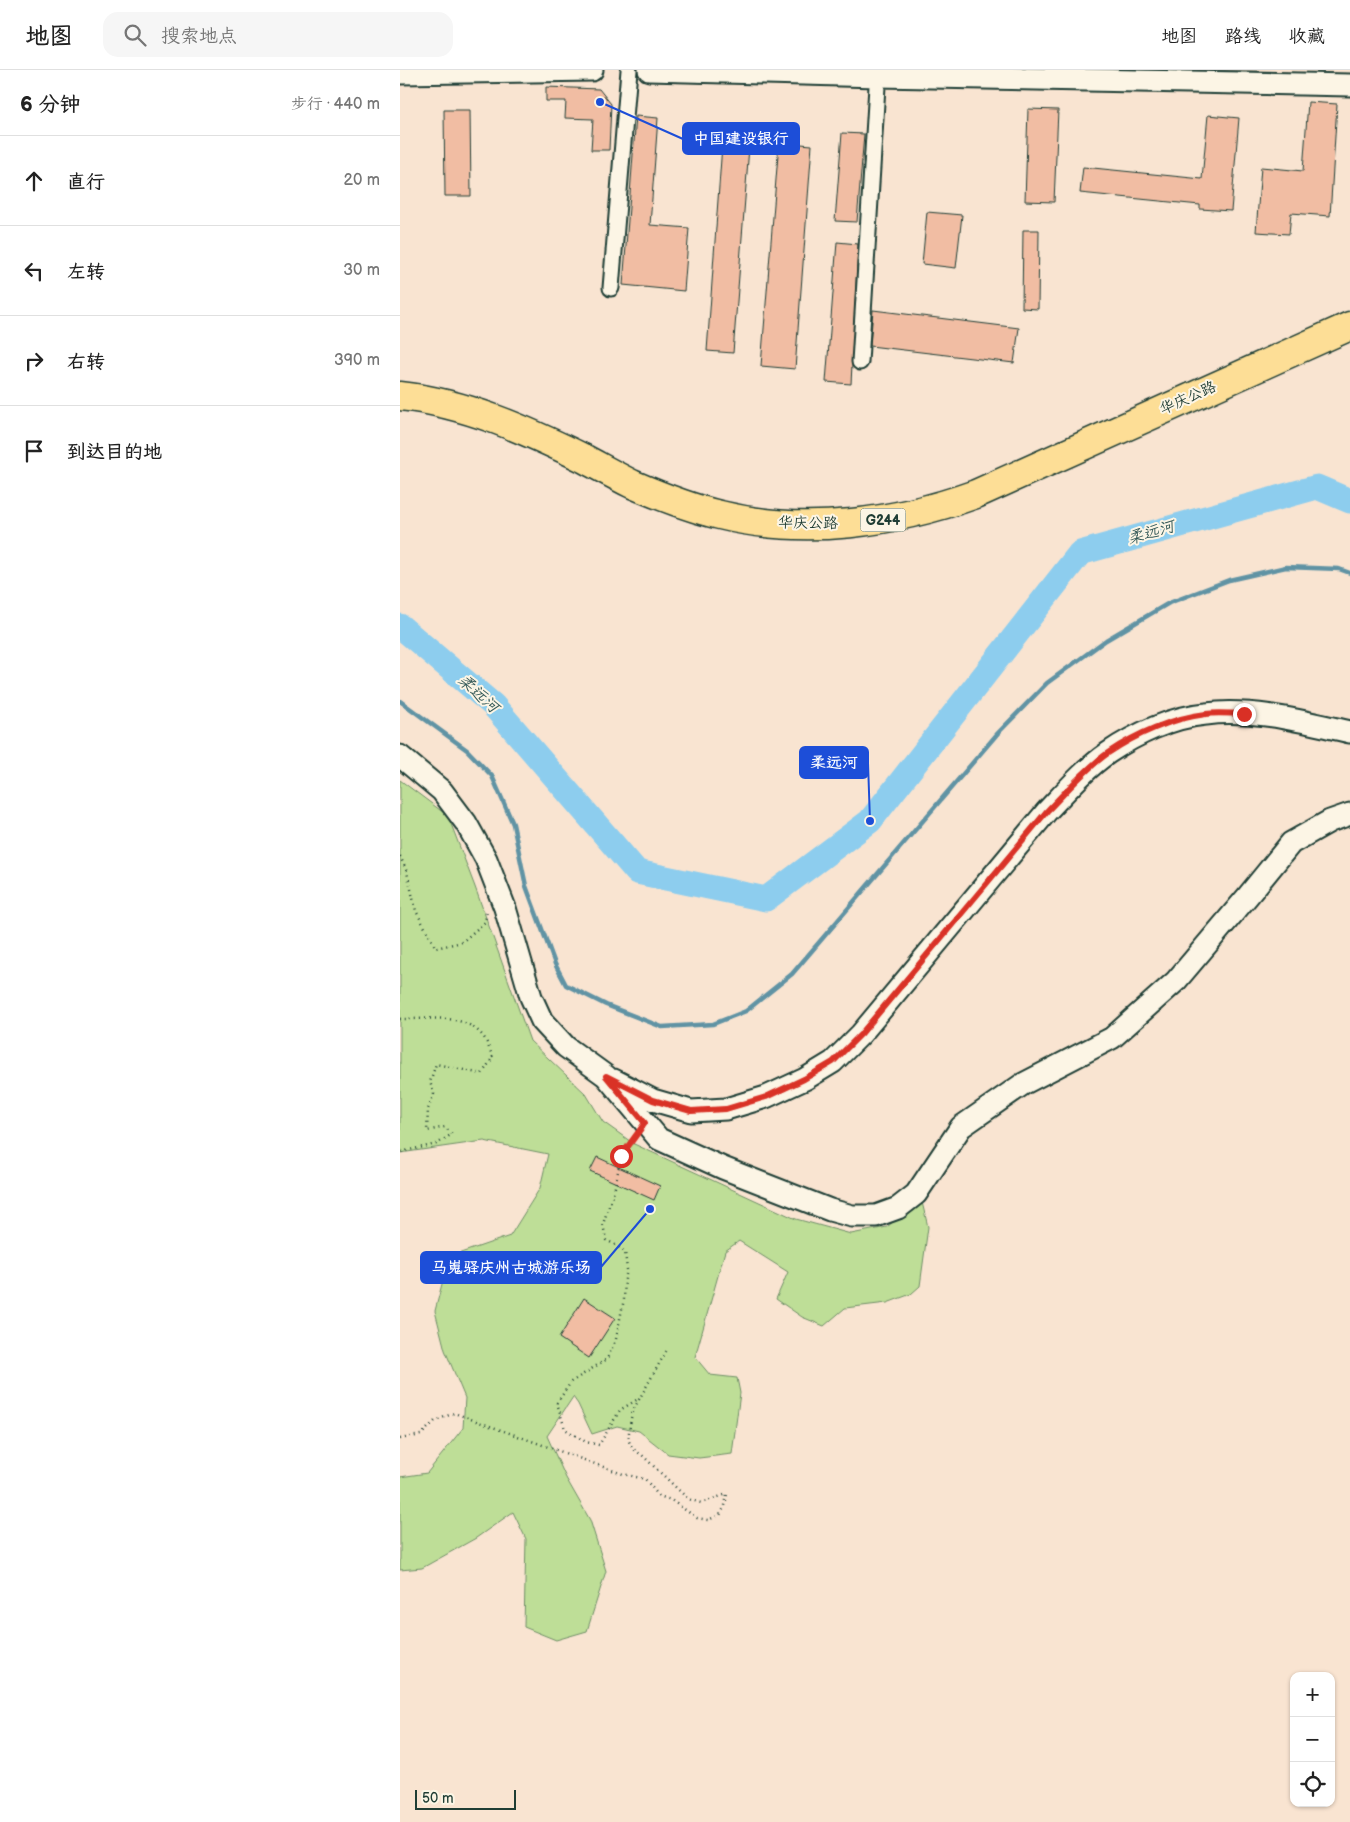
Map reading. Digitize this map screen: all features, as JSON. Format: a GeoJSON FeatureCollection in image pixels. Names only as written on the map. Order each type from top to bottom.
{"type":"FeatureCollection","features":[{"type":"Feature","properties":{"kind":"highway","name":"华庆公路"},"geometry":{"type":"LineString","coordinates":[[400,396],[445,404],[498,420],[585,459],[630,483],[696,509],[729,517],[778,523],[813,525],[847,523],[882,520],[912,514],[940,507],[976,494],[1350,326]]}},
{"type":"Feature","properties":{"kind":"highway","name":"华庆公路"},"geometry":{"type":"LineString","coordinates":[[400,403],[444,411],[496,427],[550,450],[629,490],[696,516],[742,526],[777,530],[813,532],[847,530],[913,521],[980,499],[1350,334]]}},
{"type":"Feature","properties":{"kind":"street"},"geometry":{"type":"LineString","coordinates":[[400,73],[592,70]]}},
{"type":"Feature","properties":{"kind":"street"},"geometry":{"type":"LineString","coordinates":[[611,288],[629,70]]}},
{"type":"Feature","properties":{"kind":"street"},"geometry":{"type":"LineString","coordinates":[[649,70],[878,73],[1350,85]]}},
{"type":"Feature","properties":{"kind":"street"},"geometry":{"type":"LineString","coordinates":[[1330,70],[1350,70]]}},
{"type":"Feature","properties":{"kind":"street"},"geometry":{"type":"LineString","coordinates":[[860,362],[878,73]]}},
{"type":"Feature","properties":{"kind":"street"},"geometry":{"type":"LineString","coordinates":[[400,756],[442,791],[466,823],[486,859],[505,908],[531,997],[542,1021],[566,1047],[606,1076],[653,1100],[691,1111],[726,1109],[766,1097],[804,1079],[833,1062],[861,1034],[1047,811],[1107,753],[1140,735],[1175,720],[1207,714],[1244,714],[1290,718],[1350,732]]}},
{"type":"Feature","properties":{"kind":"street"},"geometry":{"type":"LineString","coordinates":[[606,1076],[659,1139],[723,1168],[830,1210],[852,1216],[876,1216],[898,1208],[916,1194],[961,1126],[1022,1084],[1112,1038],[1176,981],[1291,843],[1330,820],[1350,814]]}},
{"type":"Feature","properties":{"kind":"path"},"geometry":{"type":"LineString","coordinates":[[400,856],[407,872],[416,911],[436,948],[462,942],[485,922],[487,908]]}},
{"type":"Feature","properties":{"kind":"path"},"geometry":{"type":"LineString","coordinates":[[400,1019],[442,1018],[469,1024],[485,1039],[493,1057],[482,1074],[436,1064],[430,1082],[434,1094],[428,1109],[427,1131],[445,1127],[452,1134],[437,1144],[400,1152]]}},
{"type":"Feature","properties":{"kind":"path"},"geometry":{"type":"LineString","coordinates":[[640,1398],[620,1410],[599,1445],[586,1442],[565,1429],[557,1403],[571,1382],[607,1359],[616,1339],[624,1299],[627,1270],[625,1252],[606,1240],[603,1224],[615,1188],[621,1156],[645,1123]]}},
{"type":"Feature","properties":{"kind":"path"},"geometry":{"type":"LineString","coordinates":[[400,1440],[421,1435],[435,1421],[454,1413],[623,1474],[645,1480],[659,1496],[671,1500],[697,1518],[708,1520],[720,1515],[725,1506],[727,1494],[701,1503],[688,1499],[632,1448],[628,1439],[632,1412],[668,1348]]}},
{"type":"Feature","properties":{"kind":"green space"},"geometry":{"type":"Polygon","coordinates":[[[400,780],[448,816],[530,1041],[586,1094],[603,1122],[634,1144],[796,1219],[851,1234],[887,1227],[921,1198],[928,1227],[920,1286],[911,1294],[887,1303],[845,1308],[824,1326],[802,1317],[776,1299],[788,1272],[739,1241],[725,1251],[695,1357],[710,1375],[737,1378],[740,1393],[732,1454],[699,1458],[668,1454],[639,1431],[617,1426],[592,1434],[573,1397],[547,1436],[566,1478],[590,1520],[606,1571],[587,1631],[556,1640],[524,1627],[526,1539],[513,1512],[476,1538],[422,1568],[400,1570],[400,1477],[427,1473],[463,1428],[465,1398],[445,1350],[435,1311],[449,1257],[510,1236],[540,1188],[548,1154],[484,1141],[400,1153],[400,780]]]}},
{"type":"Feature","properties":{"kind":"building"},"geometry":{"type":"Polygon","coordinates":[[[546,87],[599,89],[611,104],[609,150],[591,150],[593,119],[565,118],[566,101],[546,101],[546,87]]]}},
{"type":"Feature","properties":{"kind":"building"},"geometry":{"type":"Polygon","coordinates":[[[1308,102],[1337,104],[1330,216],[1291,213],[1289,234],[1256,232],[1261,167],[1303,171],[1308,102]]]}},
{"type":"Feature","properties":{"kind":"building"},"geometry":{"type":"Polygon","coordinates":[[[1028,109],[1058,110],[1054,202],[1025,201],[1028,109]]]}},
{"type":"Feature","properties":{"kind":"building"},"geometry":{"type":"Polygon","coordinates":[[[444,110],[470,110],[471,196],[445,196],[444,110]]]}},
{"type":"Feature","properties":{"kind":"building"},"geometry":{"type":"Polygon","coordinates":[[[1208,115],[1239,118],[1231,211],[1200,209],[1200,205],[1080,193],[1083,167],[1202,179],[1208,115]]]}},
{"type":"Feature","properties":{"kind":"building"},"geometry":{"type":"Polygon","coordinates":[[[636,116],[658,118],[650,225],[689,228],[684,291],[623,285],[636,116]]]}},
{"type":"Feature","properties":{"kind":"building"},"geometry":{"type":"Polygon","coordinates":[[[842,133],[864,134],[857,222],[835,221],[842,133]]]}},
{"type":"Feature","properties":{"kind":"building"},"geometry":{"type":"Polygon","coordinates":[[[779,142],[812,145],[795,369],[761,366],[779,142]]]}},
{"type":"Feature","properties":{"kind":"building"},"geometry":{"type":"Polygon","coordinates":[[[722,145],[749,147],[733,353],[707,351],[722,145]]]}},
{"type":"Feature","properties":{"kind":"building"},"geometry":{"type":"Polygon","coordinates":[[[927,212],[962,215],[956,268],[922,264],[927,212]]]}},
{"type":"Feature","properties":{"kind":"building"},"geometry":{"type":"Polygon","coordinates":[[[1023,230],[1039,230],[1038,309],[1022,308],[1023,230]]]}},
{"type":"Feature","properties":{"kind":"building"},"geometry":{"type":"Polygon","coordinates":[[[837,242],[858,244],[851,384],[826,382],[837,242]]]}},
{"type":"Feature","properties":{"kind":"building"},"geometry":{"type":"Polygon","coordinates":[[[873,310],[1019,328],[1014,363],[870,346],[873,310]]]}},
{"type":"Feature","properties":{"kind":"building"},"geometry":{"type":"Polygon","coordinates":[[[597,1157],[660,1186],[654,1200],[590,1171],[597,1157]]]}},
{"type":"Feature","properties":{"kind":"building"},"geometry":{"type":"Polygon","coordinates":[[[584,1298],[615,1318],[589,1358],[559,1338],[584,1298]]]}},
{"type":"Feature","properties":{"kind":"waterway","name":"柔远河"},"geometry":{"type":"LineString","coordinates":[[400,626],[493,705],[637,872],[766,899],[870,821],[1080,553],[1317,487],[1350,501]]}},
{"type":"Feature","properties":{"kind":"waterway"},"geometry":{"type":"LineString","coordinates":[[400,701],[467,750],[492,776],[513,824],[526,886],[555,964],[566,985],[606,1005],[662,1027],[713,1024],[746,1011],[792,974],[998,733],[1047,683],[1106,640],[1169,603],[1229,580],[1286,567],[1339,569],[1350,573]]}},
{"type":"Feature","properties":{"kind":"place","name":"中国建设银行"},"geometry":{"type":"Point","coordinates":[600,102]}},
{"type":"Feature","properties":{"kind":"place","name":"柔远河"},"geometry":{"type":"Point","coordinates":[870,821]}},
{"type":"Feature","properties":{"kind":"place","name":"马嵬驿庆州古城游乐场"},"geometry":{"type":"Point","coordinates":[650,1209]}},
{"type":"Feature","properties":{"kind":"route"},"geometry":{"type":"LineString","coordinates":[[621,1156],[645,1123],[606,1076],[653,1100],[691,1111],[726,1109],[766,1097],[804,1079],[833,1062],[861,1034],[1047,811],[1107,753],[1140,735],[1175,720],[1207,714],[1244,714]]}}]}
